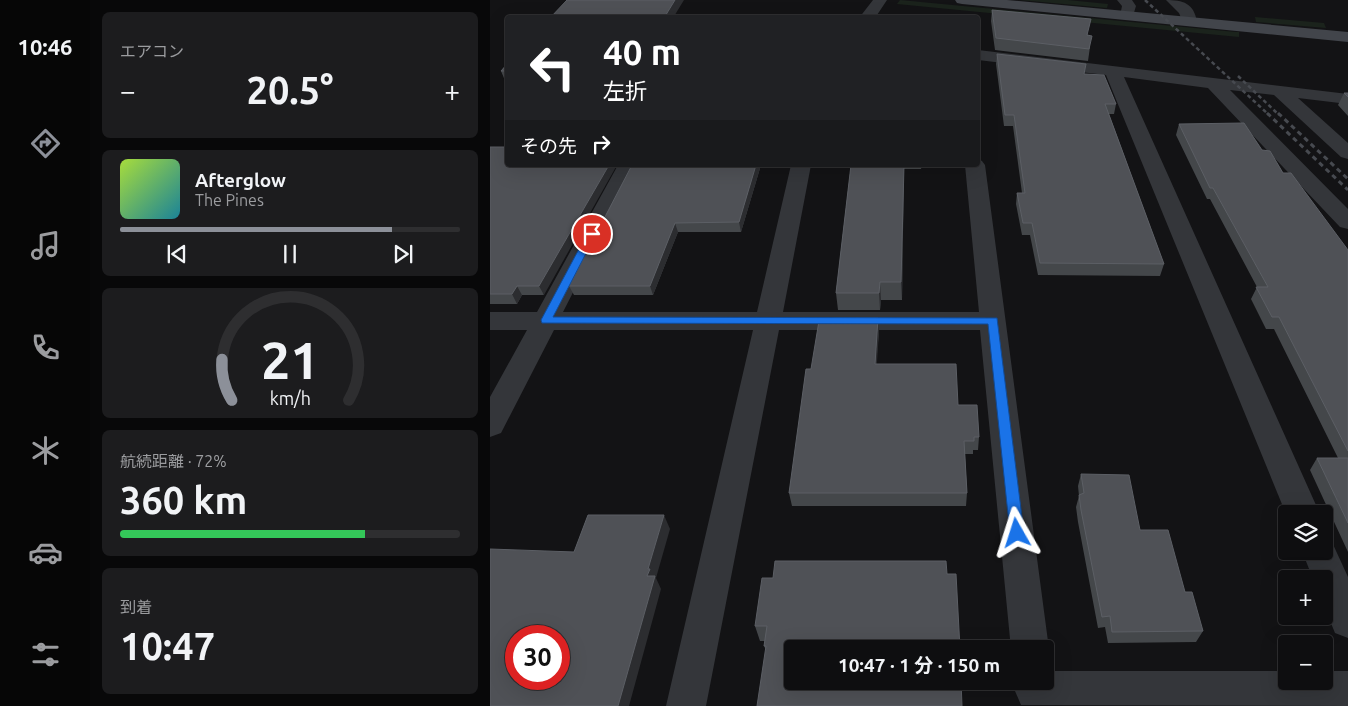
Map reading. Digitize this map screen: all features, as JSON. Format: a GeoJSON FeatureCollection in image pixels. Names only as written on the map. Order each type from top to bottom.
{"type":"FeatureCollection","features":[{"type":"Feature","properties":{"kind":"street"},"geometry":{"type":"LineString","coordinates":[[869,15],[880,0]]}},
{"type":"Feature","properties":{"kind":"street"},"geometry":{"type":"LineString","coordinates":[[962,0],[1348,37]]}},
{"type":"Feature","properties":{"kind":"street"},"geometry":{"type":"LineString","coordinates":[[1124,0],[1129,6],[1127,16]]}},
{"type":"Feature","properties":{"kind":"street"},"geometry":{"type":"LineString","coordinates":[[1173,0],[1184,9],[1189,16],[1189,22]]}},
{"type":"Feature","properties":{"kind":"street"},"geometry":{"type":"LineString","coordinates":[[980,55],[1348,99]]}},
{"type":"Feature","properties":{"kind":"street"},"geometry":{"type":"LineString","coordinates":[[1113,71],[1299,505]]}},
{"type":"Feature","properties":{"kind":"street"},"geometry":{"type":"LineString","coordinates":[[1213,82],[1348,222]]}},
{"type":"Feature","properties":{"kind":"street"},"geometry":{"type":"LineString","coordinates":[[1280,91],[1348,153]]}},
{"type":"Feature","properties":{"kind":"street"},"geometry":{"type":"LineString","coordinates":[[490,425],[627,167]]}},
{"type":"Feature","properties":{"kind":"street"},"geometry":{"type":"LineString","coordinates":[[686,706],[801,167]]}},
{"type":"Feature","properties":{"kind":"street"},"geometry":{"type":"LineString","coordinates":[[975,167],[1029,640]]}},
{"type":"Feature","properties":{"kind":"street"},"geometry":{"type":"LineString","coordinates":[[490,321],[993,321]]}},
{"type":"Feature","properties":{"kind":"street"},"geometry":{"type":"LineString","coordinates":[[1323,560],[1348,620]]}},
{"type":"Feature","properties":{"kind":"street"},"geometry":{"type":"LineString","coordinates":[[1035,693],[1348,691]]}},
{"type":"Feature","properties":{"kind":"shaded area"},"geometry":{"type":"Polygon","coordinates":[[[900,0],[1239,32],[1239,37],[897,4],[900,0]]]}},
{"type":"Feature","properties":{"kind":"shaded area"},"geometry":{"type":"Polygon","coordinates":[[[1020,0],[1068,0],[1108,4],[1107,8],[1020,0]]]}},
{"type":"Feature","properties":{"kind":"shaded area"},"geometry":{"type":"Polygon","coordinates":[[[1255,17],[1324,23],[1326,28],[1256,22],[1255,17]]]}},
{"type":"Feature","properties":{"kind":"building"},"geometry":{"type":"Polygon","coordinates":[[[567,0],[675,0],[666,15],[553,15],[567,0]]]}},
{"type":"Feature","properties":{"kind":"building"},"geometry":{"type":"Polygon","coordinates":[[[992,10],[1091,19],[1087,35],[1092,36],[1089,49],[996,38],[992,10]]]}},
{"type":"Feature","properties":{"kind":"building"},"geometry":{"type":"Polygon","coordinates":[[[997,54],[1086,64],[1084,74],[1104,75],[1116,104],[1105,104],[1164,264],[1040,263],[1032,223],[1023,223],[1017,193],[1025,193],[1014,115],[1005,115],[997,54]]]}},
{"type":"Feature","properties":{"kind":"building"},"geometry":{"type":"Polygon","coordinates":[[[1244,123],[1262,150],[1270,151],[1283,173],[1291,173],[1348,250],[1348,451],[1279,317],[1272,317],[1256,287],[1268,287],[1213,188],[1210,188],[1179,124],[1244,123]]]}},
{"type":"Feature","properties":{"kind":"building"},"geometry":{"type":"Polygon","coordinates":[[[490,147],[505,147],[505,167],[608,167],[539,286],[517,286],[512,294],[490,294],[490,147]]]}},
{"type":"Feature","properties":{"kind":"building"},"geometry":{"type":"Polygon","coordinates":[[[631,167],[755,167],[739,222],[675,223],[650,286],[569,286],[631,167]]]}},
{"type":"Feature","properties":{"kind":"building"},"geometry":{"type":"Polygon","coordinates":[[[851,167],[904,167],[901,282],[880,282],[879,293],[836,293],[851,167]]]}},
{"type":"Feature","properties":{"kind":"building"},"geometry":{"type":"Polygon","coordinates":[[[834,318],[878,318],[875,364],[956,364],[958,405],[977,405],[979,437],[974,437],[974,441],[964,441],[967,493],[789,493],[806,369],[811,369],[819,321],[833,321],[834,318]]]}},
{"type":"Feature","properties":{"kind":"building"},"geometry":{"type":"Polygon","coordinates":[[[1317,458],[1348,458],[1348,523],[1317,458]]]}},
{"type":"Feature","properties":{"kind":"building"},"geometry":{"type":"Polygon","coordinates":[[[1081,474],[1129,475],[1140,530],[1168,530],[1185,592],[1192,592],[1203,631],[1112,632],[1110,616],[1102,617],[1081,510],[1079,495],[1084,493],[1081,474]]]}},
{"type":"Feature","properties":{"kind":"building"},"geometry":{"type":"Polygon","coordinates":[[[588,515],[664,515],[647,576],[655,576],[618,706],[490,706],[490,549],[574,552],[588,515]]]}},
{"type":"Feature","properties":{"kind":"building"},"geometry":{"type":"Polygon","coordinates":[[[775,561],[946,561],[947,574],[956,574],[960,640],[784,640],[784,690],[961,690],[962,706],[757,706],[767,626],[755,626],[762,578],[773,578],[775,561]]]}},
{"type":"Feature","properties":{"kind":"railway"},"geometry":{"type":"LineString","coordinates":[[1145,0],[1269,115]]}},
{"type":"Feature","properties":{"kind":"railway"},"geometry":{"type":"LineString","coordinates":[[1238,76],[1279,115]]}},
{"type":"Feature","properties":{"kind":"railway"},"geometry":{"type":"LineString","coordinates":[[1267,113],[1348,190]]}},
{"type":"Feature","properties":{"kind":"railway"},"geometry":{"type":"LineString","coordinates":[[1278,113],[1348,179]]}},
{"type":"Feature","properties":{"kind":"route"},"geometry":{"type":"LineString","coordinates":[[592,234],[546,320],[993,321],[1017,533]]}}]}
